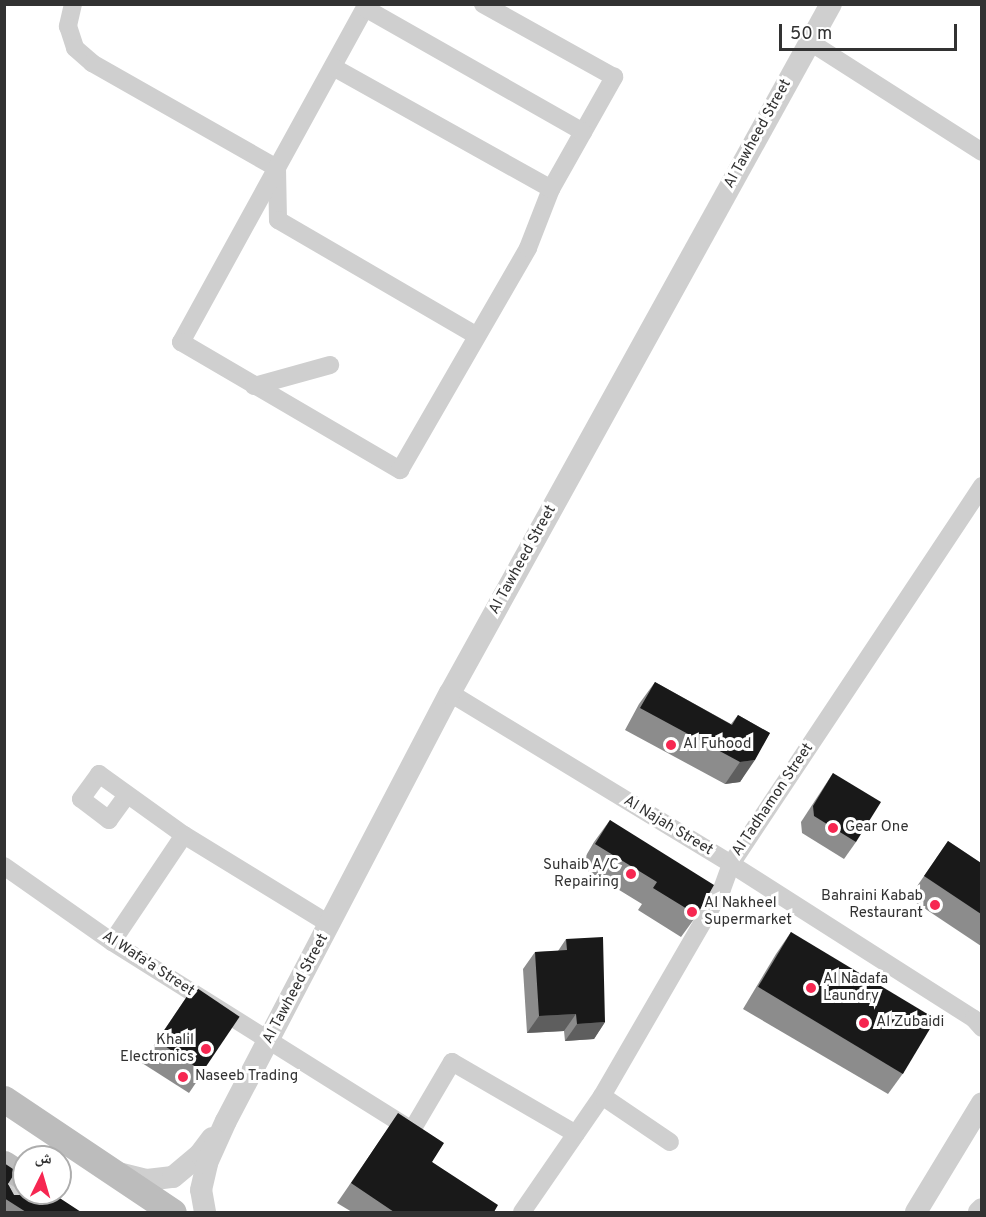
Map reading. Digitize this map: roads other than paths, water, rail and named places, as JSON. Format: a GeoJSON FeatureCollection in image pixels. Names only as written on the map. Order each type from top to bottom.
{"type":"FeatureCollection","features":[{"type":"Feature","properties":{"kind":"main road"},"geometry":{"type":"LineString","coordinates":[[4,1098],[173,1212]]}},
{"type":"Feature","properties":{"kind":"street"},"geometry":{"type":"LineString","coordinates":[[73,4],[68,26],[75,48],[92,63],[277,168]]}},
{"type":"Feature","properties":{"kind":"street"},"geometry":{"type":"LineString","coordinates":[[483,4],[614,77],[551,189],[528,248],[400,470],[181,342],[366,6],[583,132]]}},
{"type":"Feature","properties":{"kind":"street","name":"Al Tawheed Street"},"geometry":{"type":"LineString","coordinates":[[205,1212],[201,1190],[207,1163],[226,1120],[450,693],[831,4]]}},
{"type":"Feature","properties":{"kind":"street"},"geometry":{"type":"LineString","coordinates":[[810,42],[981,153]]}},
{"type":"Feature","properties":{"kind":"street"},"geometry":{"type":"LineString","coordinates":[[333,67],[551,189]]}},
{"type":"Feature","properties":{"kind":"street"},"geometry":{"type":"LineString","coordinates":[[277,168],[278,220],[477,336]]}},
{"type":"Feature","properties":{"kind":"street"},"geometry":{"type":"LineString","coordinates":[[254,386],[330,365]]}},
{"type":"Feature","properties":{"kind":"street","name":"Al Tadhamon Street"},"geometry":{"type":"LineString","coordinates":[[522,1212],[602,1096],[722,889],[731,864],[981,486]]}},
{"type":"Feature","properties":{"kind":"street","name":"Al Najah Street"},"geometry":{"type":"LineString","coordinates":[[450,693],[731,864],[979,1023]]}},
{"type":"Feature","properties":{"kind":"street"},"geometry":{"type":"LineString","coordinates":[[127,795],[184,835],[330,924]]}},
{"type":"Feature","properties":{"kind":"street"},"geometry":{"type":"LineString","coordinates":[[112,942],[184,835]]}},
{"type":"Feature","properties":{"kind":"street","name":"Al Wafa'a Street"},"geometry":{"type":"LineString","coordinates":[[4,866],[112,942],[412,1130],[452,1062],[576,1134]]}},
{"type":"Feature","properties":{"kind":"street"},"geometry":{"type":"LineString","coordinates":[[602,1096],[670,1142]]}},
{"type":"Feature","properties":{"kind":"street"},"geometry":{"type":"LineString","coordinates":[[916,1212],[981,1103]]}},
{"type":"Feature","properties":{"kind":"street","name":"Al Tawheed Street"},"geometry":{"type":"LineString","coordinates":[[112,1172],[147,1180],[173,1177],[200,1154],[226,1120]]}},
{"type":"Feature","properties":{"kind":"place","name":"Al Fuhood"},"geometry":{"type":"Point","coordinates":[671,745]}},
{"type":"Feature","properties":{"kind":"place","name":"Gear One"},"geometry":{"type":"Point","coordinates":[833,828]}},
{"type":"Feature","properties":{"kind":"place","name":"Suhaib A/C Repairing"},"geometry":{"type":"Point","coordinates":[631,874]}},
{"type":"Feature","properties":{"kind":"place","name":"Bahraini Kabab Restaurant"},"geometry":{"type":"Point","coordinates":[935,905]}},
{"type":"Feature","properties":{"kind":"place","name":"Al Nakheel Supermarket"},"geometry":{"type":"Point","coordinates":[692,912]}},
{"type":"Feature","properties":{"kind":"place","name":"Al Nadafa Laundry"},"geometry":{"type":"Point","coordinates":[811,988]}},
{"type":"Feature","properties":{"kind":"place","name":"Al Zubaidi"},"geometry":{"type":"Point","coordinates":[864,1023]}},
{"type":"Feature","properties":{"kind":"place","name":"Khalil Electronics"},"geometry":{"type":"Point","coordinates":[206,1049]}},
{"type":"Feature","properties":{"kind":"place","name":"Naseeb Trading"},"geometry":{"type":"Point","coordinates":[183,1077]}}]}
